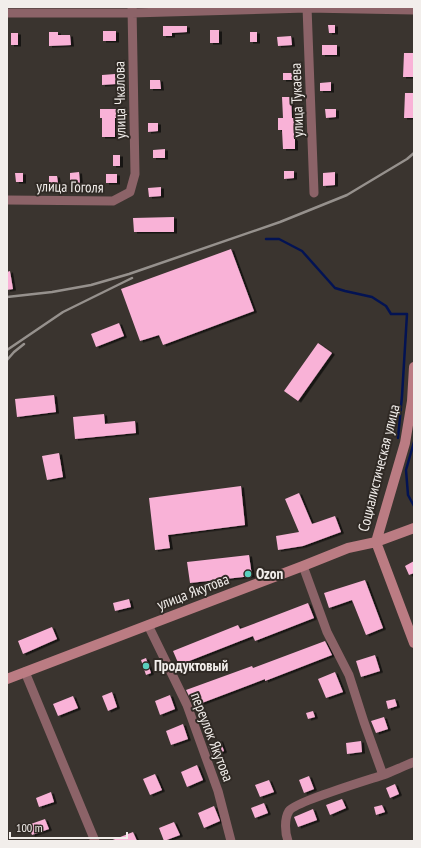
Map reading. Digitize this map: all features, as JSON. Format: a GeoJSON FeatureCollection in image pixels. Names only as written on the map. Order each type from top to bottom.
{"type":"FeatureCollection","features":[{"type":"Feature","properties":{"kind":"street"},"geometry":{"type":"LineString","coordinates":[[7,13],[308,8],[414,10]]}},
{"type":"Feature","properties":{"kind":"street","name":"улица Тукаева"},"geometry":{"type":"LineString","coordinates":[[308,8],[314,193]]}},
{"type":"Feature","properties":{"kind":"street","name":"улица Чкалова"},"geometry":{"type":"LineString","coordinates":[[130,192],[135,174],[132,10]]}},
{"type":"Feature","properties":{"kind":"street","name":"улица Гоголя"},"geometry":{"type":"LineString","coordinates":[[7,200],[113,201],[130,192]]}},
{"type":"Feature","properties":{"kind":"street","name":"Социалистическая улица"},"geometry":{"type":"LineString","coordinates":[[414,367],[413,401],[404,443],[376,542],[414,643]]}},
{"type":"Feature","properties":{"kind":"street","name":"улица Якутова"},"geometry":{"type":"LineString","coordinates":[[7,679],[348,548],[376,542],[414,528]]}},
{"type":"Feature","properties":{"kind":"street"},"geometry":{"type":"LineString","coordinates":[[303,566],[327,632],[349,674],[383,775]]}},
{"type":"Feature","properties":{"kind":"street","name":"переулок Якутова"},"geometry":{"type":"LineString","coordinates":[[148,625],[187,705],[218,791],[231,841]]}},
{"type":"Feature","properties":{"kind":"street"},"geometry":{"type":"LineString","coordinates":[[25,672],[95,841]]}},
{"type":"Feature","properties":{"kind":"street"},"geometry":{"type":"LineString","coordinates":[[288,841],[286,834],[286,821],[289,811],[294,806],[383,775],[414,762]]}},
{"type":"Feature","properties":{"kind":"building"},"geometry":{"type":"Polygon","coordinates":[[[328,25],[335,25],[335,33],[329,33],[328,25]]]}},
{"type":"Feature","properties":{"kind":"building"},"geometry":{"type":"Polygon","coordinates":[[[163,26],[187,26],[187,32],[172,33],[172,36],[163,36],[163,26]]]}},
{"type":"Feature","properties":{"kind":"building"},"geometry":{"type":"Polygon","coordinates":[[[210,30],[219,30],[219,43],[210,43],[210,30]]]}},
{"type":"Feature","properties":{"kind":"building"},"geometry":{"type":"Polygon","coordinates":[[[103,31],[116,31],[116,41],[103,41],[103,31]]]}},
{"type":"Feature","properties":{"kind":"building"},"geometry":{"type":"Polygon","coordinates":[[[49,32],[58,32],[58,35],[70,35],[71,45],[49,46],[49,32]]]}},
{"type":"Feature","properties":{"kind":"building"},"geometry":{"type":"Polygon","coordinates":[[[250,32],[257,32],[257,42],[250,42],[250,32]]]}},
{"type":"Feature","properties":{"kind":"building"},"geometry":{"type":"Polygon","coordinates":[[[11,33],[18,33],[18,45],[11,45],[11,33]]]}},
{"type":"Feature","properties":{"kind":"building"},"geometry":{"type":"Polygon","coordinates":[[[291,36],[292,45],[278,46],[277,37],[291,36]]]}},
{"type":"Feature","properties":{"kind":"building"},"geometry":{"type":"Polygon","coordinates":[[[322,45],[337,45],[337,55],[322,55],[322,45]]]}},
{"type":"Feature","properties":{"kind":"building"},"geometry":{"type":"Polygon","coordinates":[[[404,53],[414,53],[414,77],[403,77],[404,53]]]}},
{"type":"Feature","properties":{"kind":"building"},"geometry":{"type":"Polygon","coordinates":[[[283,73],[292,73],[293,80],[283,80],[283,73]]]}},
{"type":"Feature","properties":{"kind":"building"},"geometry":{"type":"Polygon","coordinates":[[[115,74],[116,84],[102,85],[102,75],[115,74]]]}},
{"type":"Feature","properties":{"kind":"building"},"geometry":{"type":"Polygon","coordinates":[[[150,80],[160,80],[161,89],[150,89],[150,80]]]}},
{"type":"Feature","properties":{"kind":"building"},"geometry":{"type":"Polygon","coordinates":[[[331,82],[331,91],[320,91],[320,83],[331,82]]]}},
{"type":"Feature","properties":{"kind":"building"},"geometry":{"type":"Polygon","coordinates":[[[405,93],[414,93],[414,118],[404,118],[405,93]]]}},
{"type":"Feature","properties":{"kind":"building"},"geometry":{"type":"Polygon","coordinates":[[[282,97],[291,97],[292,118],[294,118],[295,149],[283,149],[282,130],[278,130],[278,118],[283,118],[282,97]]]}},
{"type":"Feature","properties":{"kind":"building"},"geometry":{"type":"Polygon","coordinates":[[[100,109],[116,109],[115,137],[102,137],[102,118],[100,118],[100,109]]]}},
{"type":"Feature","properties":{"kind":"building"},"geometry":{"type":"Polygon","coordinates":[[[325,109],[336,109],[336,117],[326,118],[325,109]]]}},
{"type":"Feature","properties":{"kind":"building"},"geometry":{"type":"Polygon","coordinates":[[[148,123],[158,123],[158,131],[148,132],[148,123]]]}},
{"type":"Feature","properties":{"kind":"building"},"geometry":{"type":"Polygon","coordinates":[[[165,149],[165,158],[153,158],[153,150],[165,149]]]}},
{"type":"Feature","properties":{"kind":"building"},"geometry":{"type":"Polygon","coordinates":[[[113,155],[120,155],[120,166],[113,166],[113,155]]]}},
{"type":"Feature","properties":{"kind":"building"},"geometry":{"type":"Polygon","coordinates":[[[284,171],[294,171],[294,178],[284,179],[284,171]]]}},
{"type":"Feature","properties":{"kind":"building"},"geometry":{"type":"Polygon","coordinates":[[[79,172],[80,184],[70,184],[70,173],[79,172]]]}},
{"type":"Feature","properties":{"kind":"building"},"geometry":{"type":"Polygon","coordinates":[[[335,172],[335,185],[323,186],[323,173],[335,172]]]}},
{"type":"Feature","properties":{"kind":"building"},"geometry":{"type":"Polygon","coordinates":[[[15,173],[23,173],[23,182],[16,182],[15,173]]]}},
{"type":"Feature","properties":{"kind":"building"},"geometry":{"type":"Polygon","coordinates":[[[106,174],[117,174],[117,183],[106,183],[106,174]]]}},
{"type":"Feature","properties":{"kind":"building"},"geometry":{"type":"Polygon","coordinates":[[[49,176],[57,176],[58,183],[49,183],[49,176]]]}},
{"type":"Feature","properties":{"kind":"building"},"geometry":{"type":"Polygon","coordinates":[[[161,187],[161,196],[149,197],[148,188],[161,187]]]}},
{"type":"Feature","properties":{"kind":"building"},"geometry":{"type":"Polygon","coordinates":[[[174,217],[174,232],[134,232],[133,218],[174,217]]]}},
{"type":"Feature","properties":{"kind":"building"},"geometry":{"type":"Polygon","coordinates":[[[231,249],[254,311],[163,345],[159,335],[140,341],[121,289],[231,249]]]}},
{"type":"Feature","properties":{"kind":"building"},"geometry":{"type":"Polygon","coordinates":[[[10,271],[13,289],[7,290],[7,272],[10,271]]]}},
{"type":"Feature","properties":{"kind":"building"},"geometry":{"type":"Polygon","coordinates":[[[119,323],[124,336],[96,347],[91,334],[119,323]]]}},
{"type":"Feature","properties":{"kind":"building"},"geometry":{"type":"Polygon","coordinates":[[[318,343],[332,353],[298,401],[284,391],[318,343]]]}},
{"type":"Feature","properties":{"kind":"building"},"geometry":{"type":"Polygon","coordinates":[[[54,395],[56,412],[17,417],[15,399],[54,395]]]}},
{"type":"Feature","properties":{"kind":"building"},"geometry":{"type":"Polygon","coordinates":[[[104,414],[105,424],[135,421],[136,433],[75,439],[73,417],[104,414]]]}},
{"type":"Feature","properties":{"kind":"building"},"geometry":{"type":"Polygon","coordinates":[[[59,453],[63,477],[47,480],[42,456],[59,453]]]}},
{"type":"Feature","properties":{"kind":"building"},"geometry":{"type":"Polygon","coordinates":[[[241,486],[245,525],[168,535],[170,548],[155,550],[149,498],[241,486]]]}},
{"type":"Feature","properties":{"kind":"building"},"geometry":{"type":"Polygon","coordinates":[[[299,493],[312,524],[335,516],[341,532],[303,546],[278,550],[276,536],[299,532],[285,499],[299,493]]]}},
{"type":"Feature","properties":{"kind":"building"},"geometry":{"type":"Polygon","coordinates":[[[249,555],[252,576],[190,583],[187,562],[249,555]]]}},
{"type":"Feature","properties":{"kind":"building"},"geometry":{"type":"Polygon","coordinates":[[[414,561],[414,573],[409,575],[405,566],[414,561]]]}},
{"type":"Feature","properties":{"kind":"building"},"geometry":{"type":"Polygon","coordinates":[[[365,580],[383,628],[366,635],[352,600],[329,608],[324,593],[365,580]]]}},
{"type":"Feature","properties":{"kind":"building"},"geometry":{"type":"Polygon","coordinates":[[[129,599],[131,607],[115,611],[113,603],[129,599]]]}},
{"type":"Feature","properties":{"kind":"building"},"geometry":{"type":"Polygon","coordinates":[[[308,603],[314,618],[255,641],[253,636],[179,665],[173,651],[238,625],[240,629],[308,603]]]}},
{"type":"Feature","properties":{"kind":"building"},"geometry":{"type":"Polygon","coordinates":[[[52,627],[57,639],[23,654],[18,641],[52,627]]]}},
{"type":"Feature","properties":{"kind":"building"},"geometry":{"type":"Polygon","coordinates":[[[325,641],[332,655],[265,681],[265,679],[194,706],[186,690],[252,666],[253,668],[325,641]]]}},
{"type":"Feature","properties":{"kind":"building"},"geometry":{"type":"Polygon","coordinates":[[[375,655],[380,671],[361,677],[356,661],[375,655]]]}},
{"type":"Feature","properties":{"kind":"building","name":"Продуктовый"},"geometry":{"type":"Polygon","coordinates":[[[146,658],[151,673],[146,675],[141,660],[146,658]]]}},
{"type":"Feature","properties":{"kind":"building"},"geometry":{"type":"Polygon","coordinates":[[[335,672],[343,692],[326,698],[318,679],[335,672]]]}},
{"type":"Feature","properties":{"kind":"building"},"geometry":{"type":"Polygon","coordinates":[[[112,692],[117,707],[108,711],[102,696],[112,692]]]}},
{"type":"Feature","properties":{"kind":"building"},"geometry":{"type":"Polygon","coordinates":[[[170,695],[175,709],[160,715],[155,701],[170,695]]]}},
{"type":"Feature","properties":{"kind":"building"},"geometry":{"type":"Polygon","coordinates":[[[73,696],[78,708],[58,716],[53,704],[73,696]]]}},
{"type":"Feature","properties":{"kind":"building"},"geometry":{"type":"Polygon","coordinates":[[[395,699],[397,706],[388,709],[386,701],[395,699]]]}},
{"type":"Feature","properties":{"kind":"building"},"geometry":{"type":"Polygon","coordinates":[[[313,711],[315,717],[308,719],[306,713],[313,711]]]}},
{"type":"Feature","properties":{"kind":"building"},"geometry":{"type":"Polygon","coordinates":[[[384,717],[388,729],[376,733],[371,721],[384,717]]]}},
{"type":"Feature","properties":{"kind":"building"},"geometry":{"type":"Polygon","coordinates":[[[183,724],[188,739],[171,745],[166,731],[183,724]]]}},
{"type":"Feature","properties":{"kind":"building"},"geometry":{"type":"Polygon","coordinates":[[[220,740],[224,751],[212,756],[208,745],[220,740]]]}},
{"type":"Feature","properties":{"kind":"building"},"geometry":{"type":"Polygon","coordinates":[[[361,741],[362,752],[347,754],[346,743],[361,741]]]}},
{"type":"Feature","properties":{"kind":"building"},"geometry":{"type":"Polygon","coordinates":[[[197,765],[203,780],[187,787],[181,772],[197,765]]]}},
{"type":"Feature","properties":{"kind":"building"},"geometry":{"type":"Polygon","coordinates":[[[155,774],[162,790],[150,795],[143,779],[155,774]]]}},
{"type":"Feature","properties":{"kind":"building"},"geometry":{"type":"Polygon","coordinates":[[[309,776],[314,789],[304,793],[299,780],[309,776]]]}},
{"type":"Feature","properties":{"kind":"building"},"geometry":{"type":"Polygon","coordinates":[[[269,780],[274,792],[260,797],[255,785],[269,780]]]}},
{"type":"Feature","properties":{"kind":"building"},"geometry":{"type":"Polygon","coordinates":[[[395,784],[399,794],[390,798],[386,788],[395,784]]]}},
{"type":"Feature","properties":{"kind":"building"},"geometry":{"type":"Polygon","coordinates":[[[51,792],[54,802],[39,807],[36,798],[51,792]]]}},
{"type":"Feature","properties":{"kind":"building"},"geometry":{"type":"Polygon","coordinates":[[[342,799],[346,808],[330,815],[326,805],[342,799]]]}},
{"type":"Feature","properties":{"kind":"building"},"geometry":{"type":"Polygon","coordinates":[[[264,803],[268,813],[255,818],[251,808],[264,803]]]}},
{"type":"Feature","properties":{"kind":"building"},"geometry":{"type":"Polygon","coordinates":[[[382,805],[385,812],[376,815],[374,807],[382,805]]]}},
{"type":"Feature","properties":{"kind":"building"},"geometry":{"type":"Polygon","coordinates":[[[214,806],[220,821],[204,828],[198,813],[214,806]]]}},
{"type":"Feature","properties":{"kind":"building"},"geometry":{"type":"Polygon","coordinates":[[[313,809],[317,820],[298,827],[294,817],[313,809]]]}},
{"type":"Feature","properties":{"kind":"building"},"geometry":{"type":"Polygon","coordinates":[[[45,819],[49,829],[32,835],[28,825],[45,819]]]}},
{"type":"Feature","properties":{"kind":"building"},"geometry":{"type":"Polygon","coordinates":[[[174,822],[180,835],[164,841],[159,828],[174,822]]]}},
{"type":"Feature","properties":{"kind":"building"},"geometry":{"type":"Polygon","coordinates":[[[133,832],[137,841],[110,841],[133,832]]]}},
{"type":"Feature","properties":{"kind":"waterway"},"geometry":{"type":"LineString","coordinates":[[266,239],[279,239],[302,251],[335,288],[372,297],[386,306],[391,314],[407,314],[398,438]]}},
{"type":"Feature","properties":{"kind":"waterway"},"geometry":{"type":"LineString","coordinates":[[414,442],[406,470],[408,495],[414,506]]}},
{"type":"Feature","properties":{"kind":"railway"},"geometry":{"type":"LineString","coordinates":[[7,297],[52,292],[91,285],[129,274],[280,222],[347,195],[407,159],[414,153]]}},
{"type":"Feature","properties":{"kind":"railway"},"geometry":{"type":"LineString","coordinates":[[7,350],[63,312],[132,278]]}},
{"type":"Feature","properties":{"kind":"railway"},"geometry":{"type":"LineString","coordinates":[[7,360],[24,344]]}},
{"type":"Feature","properties":{"kind":"place","name":"Ozon"},"geometry":{"type":"Point","coordinates":[248,574]}},
{"type":"Feature","properties":{"kind":"place","name":"Продуктовый"},"geometry":{"type":"Point","coordinates":[146,666]}}]}
